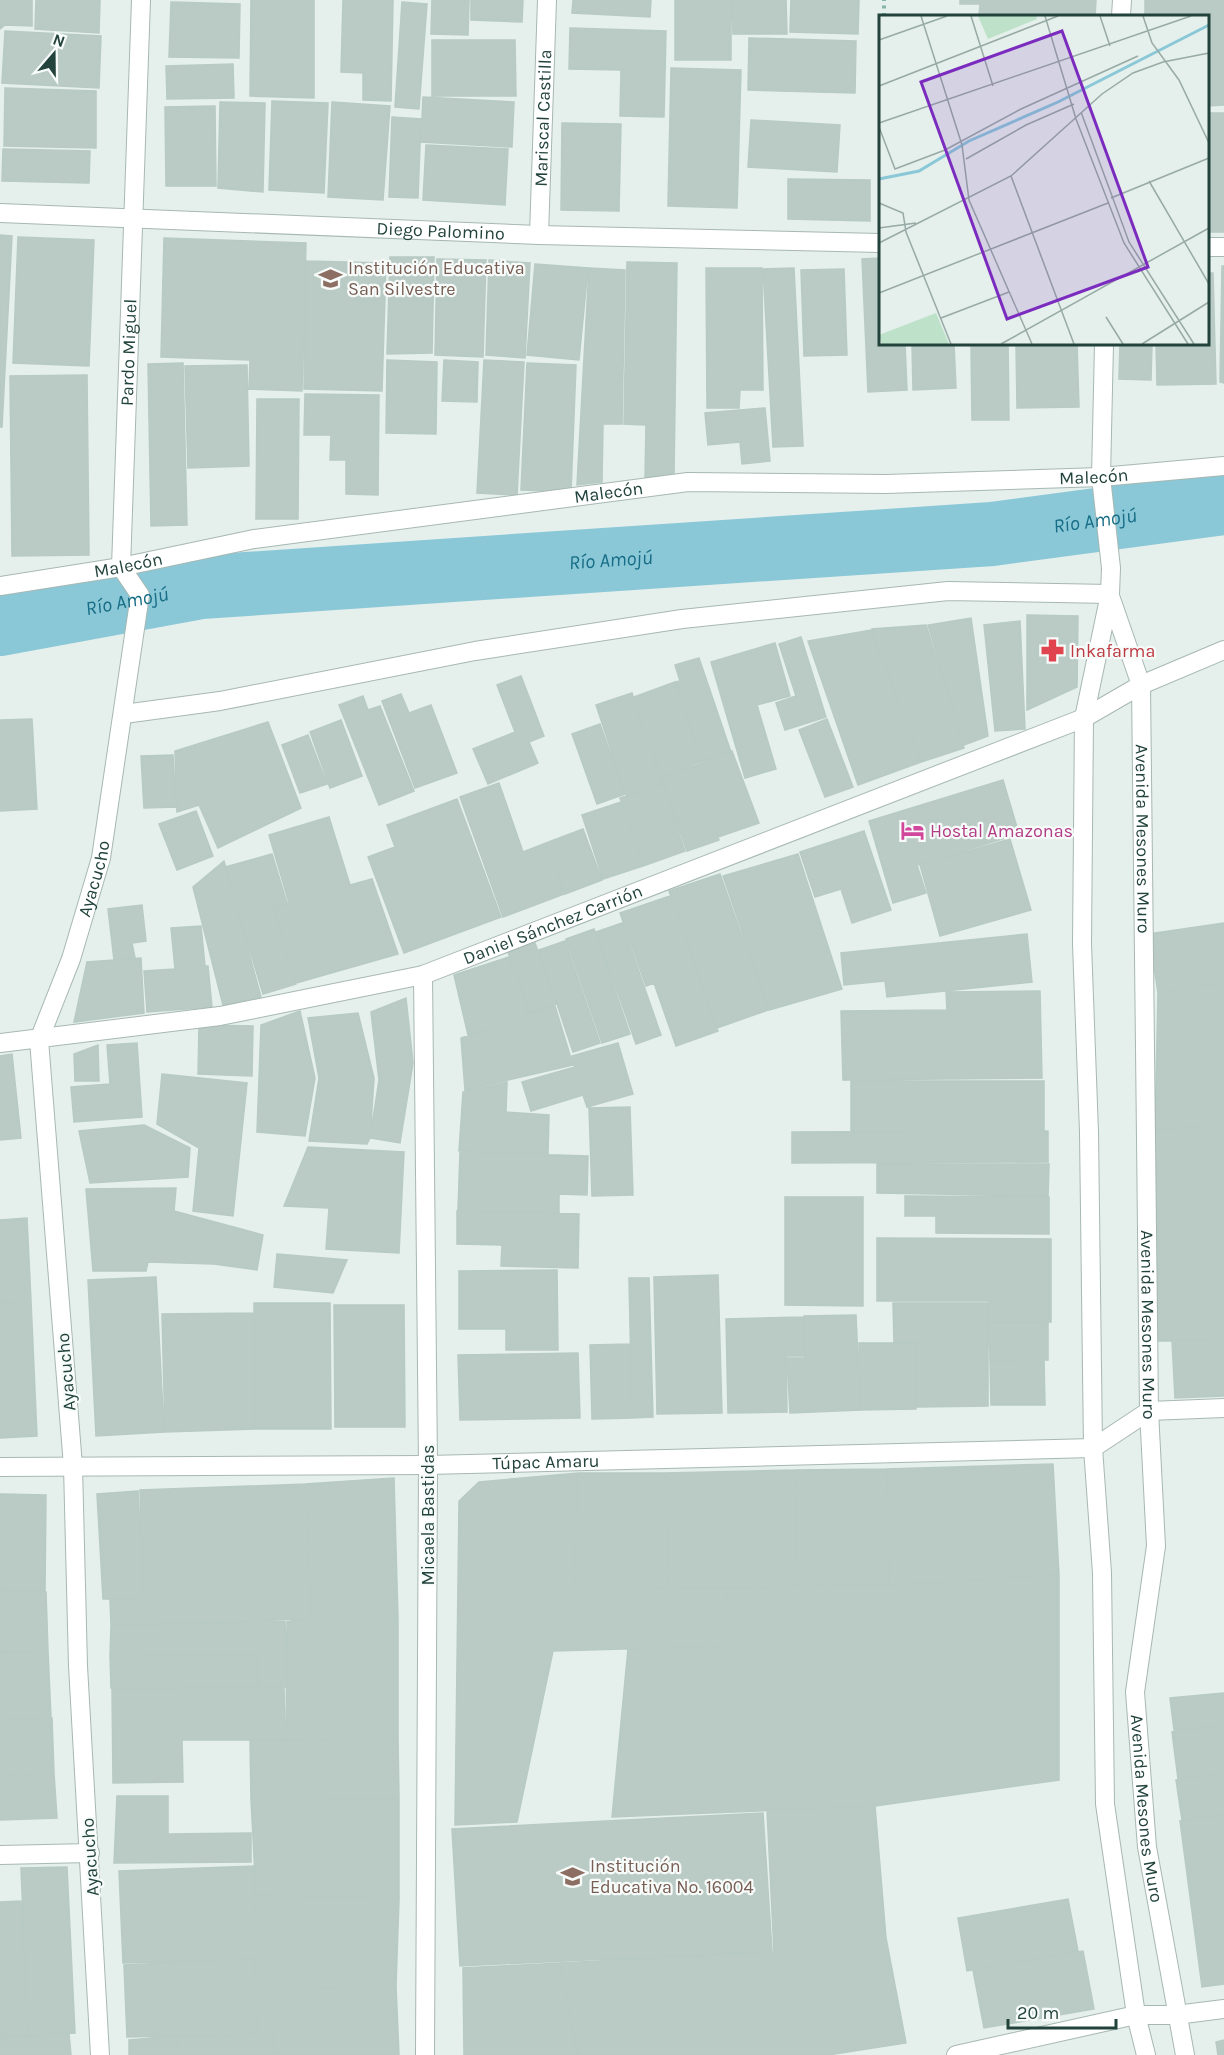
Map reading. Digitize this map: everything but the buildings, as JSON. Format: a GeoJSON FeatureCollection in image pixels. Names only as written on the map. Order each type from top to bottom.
{"type":"FeatureCollection","features":[{"type":"Feature","properties":{"kind":"street","name":"Pardo Miguel"},"geometry":{"type":"LineString","coordinates":[[121,567],[141,0]]}},
{"type":"Feature","properties":{"kind":"street","name":"Mariscal Castilla"},"geometry":{"type":"LineString","coordinates":[[539,235],[547,0]]}},
{"type":"Feature","properties":{"kind":"street"},"geometry":{"type":"LineString","coordinates":[[1121,15],[1122,0]]}},
{"type":"Feature","properties":{"kind":"street","name":"Diego Palomino"},"geometry":{"type":"LineString","coordinates":[[0,213],[539,235],[879,243]]}},
{"type":"Feature","properties":{"kind":"street","name":"Avenida Mesones Muro"},"geometry":{"type":"LineString","coordinates":[[1104,345],[1101,477],[1111,568],[1110,594],[1084,718],[1082,944],[1089,1132],[1093,1448],[1102,1573],[1105,1804],[1136,2015],[1146,2055]]}},
{"type":"Feature","properties":{"kind":"street","name":"Malecón"},"geometry":{"type":"LineString","coordinates":[[0,586],[121,567],[254,538],[688,482],[886,484],[1101,477],[1224,466]]}},
{"type":"Feature","properties":{"kind":"street"},"geometry":{"type":"LineString","coordinates":[[121,567],[140,595],[124,707],[220,701],[475,651],[682,619],[948,591],[1110,594]]}},
{"type":"Feature","properties":{"kind":"street","name":"Avenida Mesones Muro"},"geometry":{"type":"LineString","coordinates":[[1110,594],[1141,685],[1149,1411],[1156,1546],[1135,1692],[1147,1847],[1185,2055]]}},
{"type":"Feature","properties":{"kind":"street","name":"Daniel Sánchez Carrión"},"geometry":{"type":"LineString","coordinates":[[0,1043],[220,1016],[423,975],[1084,718],[1141,685],[1224,650]]}},
{"type":"Feature","properties":{"kind":"street","name":"Ayacucho"},"geometry":{"type":"LineString","coordinates":[[100,2055],[78,1666],[74,1466],[39,1040],[71,959],[101,858],[124,707]]}},
{"type":"Feature","properties":{"kind":"street","name":"Micaela Bastidas"},"geometry":{"type":"LineString","coordinates":[[423,975],[428,1465],[425,2055]]}},
{"type":"Feature","properties":{"kind":"street"},"geometry":{"type":"LineString","coordinates":[[1093,1448],[1149,1411],[1224,1408]]}},
{"type":"Feature","properties":{"kind":"street","name":"Túpac Amaru"},"geometry":{"type":"LineString","coordinates":[[0,1467],[428,1465],[1093,1448]]}},
{"type":"Feature","properties":{"kind":"street"},"geometry":{"type":"LineString","coordinates":[[0,1855],[90,1853]]}},
{"type":"Feature","properties":{"kind":"street"},"geometry":{"type":"LineString","coordinates":[[956,2055],[1136,2015],[1176,2015],[1224,2009]]}},
{"type":"Feature","properties":{"kind":"waterway","name":"Río Amojú"},"geometry":{"type":"LineString","coordinates":[[0,624],[201,587],[992,534],[1224,503]]}},
{"type":"Feature","properties":{"kind":"place","name":"Institución Educativa San Silvestre"},"geometry":{"type":"Point","coordinates":[330,278]}},
{"type":"Feature","properties":{"kind":"place","name":"Inkafarma"},"geometry":{"type":"Point","coordinates":[1052,651]}},
{"type":"Feature","properties":{"kind":"place","name":"Hostal Amazonas"},"geometry":{"type":"Point","coordinates":[912,831]}},
{"type":"Feature","properties":{"kind":"place","name":"Institución Educativa No. 16004"},"geometry":{"type":"Point","coordinates":[572,1876]}}]}
